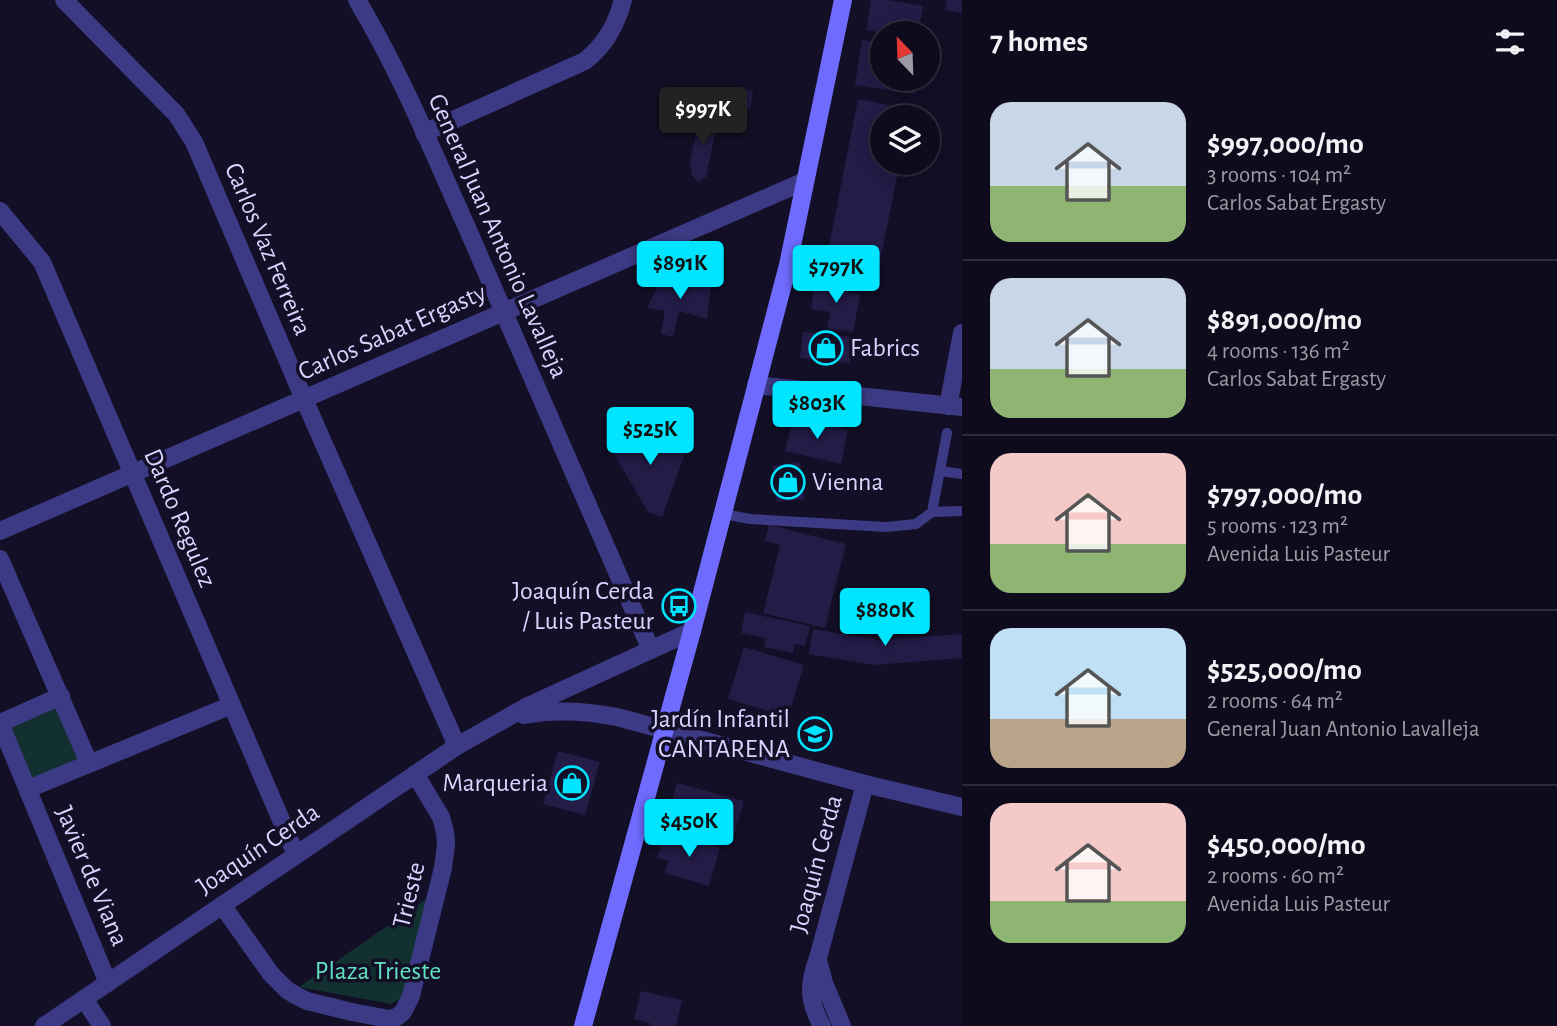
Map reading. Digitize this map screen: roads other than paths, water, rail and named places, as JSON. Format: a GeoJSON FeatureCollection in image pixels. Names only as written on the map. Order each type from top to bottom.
{"type":"FeatureCollection","features":[{"type":"Feature","properties":{"kind":"main road"},"geometry":{"type":"LineString","coordinates":[[583,1026],[692,631],[788,265],[839,1]]}},
{"type":"Feature","properties":{"kind":"street","name":"Carlos Vaz Ferreira"},"geometry":{"type":"LineString","coordinates":[[64,0],[176,114],[194,142],[304,400],[457,746]]}},
{"type":"Feature","properties":{"kind":"street","name":"General Juan Antonio Lavalleja"},"geometry":{"type":"LineString","coordinates":[[357,0],[388,56],[425,133],[651,650]]}},
{"type":"Feature","properties":{"kind":"street"},"geometry":{"type":"LineString","coordinates":[[425,133],[585,61],[611,33],[619,4]]}},
{"type":"Feature","properties":{"kind":"street","name":"Carlos Sabat Ergasty"},"geometry":{"type":"LineString","coordinates":[[0,531],[805,181]]}},
{"type":"Feature","properties":{"kind":"street","name":"Dardo Regulez"},"geometry":{"type":"LineString","coordinates":[[0,211],[42,262],[296,855]]}},
{"type":"Feature","properties":{"kind":"street"},"geometry":{"type":"LineString","coordinates":[[756,385],[955,406],[962,333]]}},
{"type":"Feature","properties":{"kind":"street"},"geometry":{"type":"LineString","coordinates":[[0,559],[89,763]]}},
{"type":"Feature","properties":{"kind":"street","name":"Joaquín Cerda"},"geometry":{"type":"LineString","coordinates":[[44,1026],[457,746],[544,698],[692,631]]}},
{"type":"Feature","properties":{"kind":"street","name":"Javier de Viana"},"geometry":{"type":"LineString","coordinates":[[61,695],[0,723],[108,983]]}},
{"type":"Feature","properties":{"kind":"street","name":"Javier de Viana"},"geometry":{"type":"LineString","coordinates":[[28,789],[232,705]]}},
{"type":"Feature","properties":{"kind":"street","name":"Joaquín Cerda"},"geometry":{"type":"LineString","coordinates":[[504,719],[552,711],[586,712],[636,721],[865,784],[962,807]]}},
{"type":"Feature","properties":{"kind":"street","name":"Trieste"},"geometry":{"type":"LineString","coordinates":[[222,905],[271,974],[287,990],[307,1001],[382,1018],[397,1017],[403,1012],[411,996],[446,856],[445,832],[440,817],[415,774]]}},
{"type":"Feature","properties":{"kind":"street","name":"Joaquín Cerda"},"geometry":{"type":"LineString","coordinates":[[822,1026],[813,1008],[811,978],[865,784]]}},
{"type":"Feature","properties":{"kind":"street","name":"Joaquín Cerda"},"geometry":{"type":"LineString","coordinates":[[818,958],[824,983],[842,1026]]}},
{"type":"Feature","properties":{"kind":"street"},"geometry":{"type":"LineString","coordinates":[[84,999],[102,1026]]}},
{"type":"Feature","properties":{"kind":"lane"},"geometry":{"type":"LineString","coordinates":[[932,512],[947,433]]}},
{"type":"Feature","properties":{"kind":"lane"},"geometry":{"type":"LineString","coordinates":[[940,471],[962,474]]}},
{"type":"Feature","properties":{"kind":"lane"},"geometry":{"type":"LineString","coordinates":[[723,514],[751,519],[886,527],[916,524],[932,512],[962,511]]}},
{"type":"Feature","properties":{"kind":"place","name":"Fabrics"},"geometry":{"type":"Point","coordinates":[826,348]}},
{"type":"Feature","properties":{"kind":"place","name":"Vienna"},"geometry":{"type":"Point","coordinates":[788,482]}},
{"type":"Feature","properties":{"kind":"place","name":"Joaquín Cerda / Luis Pasteur"},"geometry":{"type":"Point","coordinates":[679,606]}},
{"type":"Feature","properties":{"kind":"place","name":"Jardín Infantil CANTARENA"},"geometry":{"type":"Point","coordinates":[815,734]}},
{"type":"Feature","properties":{"kind":"place","name":"Marqueria"},"geometry":{"type":"Point","coordinates":[572,783]}},
{"type":"Feature","properties":{"kind":"park label","name":"Plaza Trieste"},"geometry":{"type":"Point","coordinates":[378,971]}}]}
